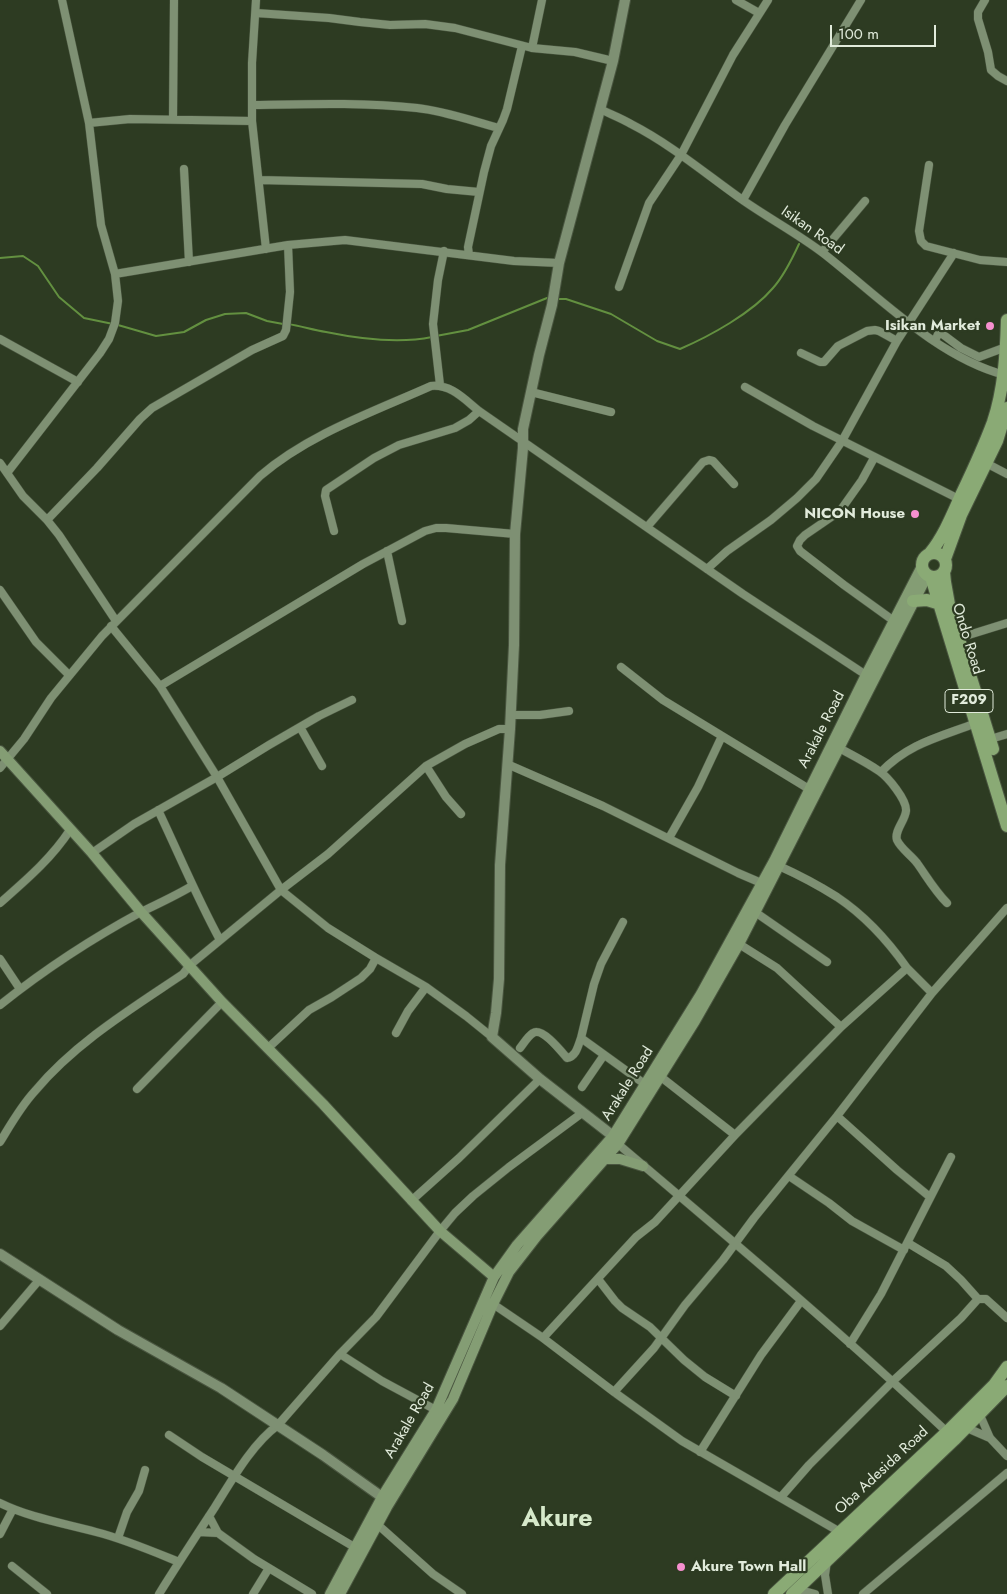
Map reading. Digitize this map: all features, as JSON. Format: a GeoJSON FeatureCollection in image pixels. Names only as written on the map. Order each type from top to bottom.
{"type":"FeatureCollection","features":[{"type":"Feature","properties":{"kind":"main road"},"geometry":{"type":"LineString","coordinates":[[930,553],[938,554],[944,565],[939,577],[927,574],[923,559],[936,546],[946,528],[982,451],[993,422],[1005,375],[1007,320]]}},
{"type":"Feature","properties":{"kind":"main road","name":"Ondo Road"},"geometry":{"type":"LineString","coordinates":[[1007,408],[997,441],[961,515],[944,565],[950,610],[959,638],[1007,826]]}},
{"type":"Feature","properties":{"kind":"main road","name":"Ondo Road"},"geometry":{"type":"LineString","coordinates":[[927,574],[940,604],[976,723],[986,741],[1007,797]]}},
{"type":"Feature","properties":{"kind":"main road","name":"Arakale Road"},"geometry":{"type":"LineString","coordinates":[[330,1594],[382,1497],[436,1410],[465,1358],[509,1272],[552,1213],[615,1140],[661,1077],[765,884],[809,789],[894,620],[927,574]]}},
{"type":"Feature","properties":{"kind":"main road","name":"Arakale Road"},"geometry":{"type":"LineString","coordinates":[[340,1594],[377,1524],[453,1399],[465,1358],[494,1277],[517,1245],[552,1213],[606,1158],[646,1085],[739,944],[755,912],[765,884],[779,866],[927,574]]}},
{"type":"Feature","properties":{"kind":"main road"},"geometry":{"type":"LineString","coordinates":[[914,601],[928,600],[940,604]]}},
{"type":"Feature","properties":{"kind":"main road"},"geometry":{"type":"LineString","coordinates":[[0,751],[222,1002],[323,1104],[440,1231],[494,1277]]}},
{"type":"Feature","properties":{"kind":"main road"},"geometry":{"type":"LineString","coordinates":[[606,1158],[620,1159],[643,1166]]}},
{"type":"Feature","properties":{"kind":"main road","name":"Oba Adesida Road"},"geometry":{"type":"LineString","coordinates":[[774,1594],[947,1432],[994,1385],[1007,1367]]}},
{"type":"Feature","properties":{"kind":"main road"},"geometry":{"type":"LineString","coordinates":[[795,1592],[967,1428],[1007,1386]]}},
{"type":"Feature","properties":{"kind":"street"},"geometry":{"type":"LineString","coordinates":[[7,473],[109,339],[115,323],[118,301],[115,274],[101,225],[89,122],[62,0]]}},
{"type":"Feature","properties":{"kind":"street"},"geometry":{"type":"LineString","coordinates":[[173,120],[174,0]]}},
{"type":"Feature","properties":{"kind":"street"},"geometry":{"type":"LineString","coordinates":[[256,0],[252,63],[252,120],[266,249]]}},
{"type":"Feature","properties":{"kind":"street"},"geometry":{"type":"LineString","coordinates":[[532,48],[542,0]]}},
{"type":"Feature","properties":{"kind":"street"},"geometry":{"type":"LineString","coordinates":[[492,1037],[499,978],[500,865],[514,646],[514,534],[523,448],[523,429],[552,305],[559,263],[613,61],[625,0]]}},
{"type":"Feature","properties":{"kind":"street"},"geometry":{"type":"LineString","coordinates":[[736,0],[759,13]]}},
{"type":"Feature","properties":{"kind":"street"},"geometry":{"type":"LineString","coordinates":[[619,287],[649,203],[681,155],[733,55],[768,0]]}},
{"type":"Feature","properties":{"kind":"street"},"geometry":{"type":"LineString","coordinates":[[743,200],[785,125],[861,0]]}},
{"type":"Feature","properties":{"kind":"street"},"geometry":{"type":"LineString","coordinates":[[985,0],[978,12],[978,19],[988,52],[991,70],[1007,81]]}},
{"type":"Feature","properties":{"kind":"street"},"geometry":{"type":"LineString","coordinates":[[256,13],[321,17],[390,25],[425,24],[455,28],[522,46],[575,52],[613,61]]}},
{"type":"Feature","properties":{"kind":"street"},"geometry":{"type":"LineString","coordinates":[[468,255],[479,192],[492,146],[507,109],[522,46]]}},
{"type":"Feature","properties":{"kind":"street"},"geometry":{"type":"LineString","coordinates":[[252,105],[324,104],[417,108],[450,114],[499,128]]}},
{"type":"Feature","properties":{"kind":"street","name":"Isikan Road"},"geometry":{"type":"LineString","coordinates":[[600,110],[631,124],[681,155],[743,200],[822,252],[909,323],[935,341],[974,363],[1005,375]]}},
{"type":"Feature","properties":{"kind":"street"},"geometry":{"type":"LineString","coordinates":[[89,122],[130,119],[252,120]]}},
{"type":"Feature","properties":{"kind":"street"},"geometry":{"type":"LineString","coordinates":[[928,165],[919,231],[921,241],[926,246],[980,260],[1007,262]]}},
{"type":"Feature","properties":{"kind":"street"},"geometry":{"type":"LineString","coordinates":[[184,169],[189,262]]}},
{"type":"Feature","properties":{"kind":"street"},"geometry":{"type":"LineString","coordinates":[[259,180],[422,184],[446,189],[479,192]]}},
{"type":"Feature","properties":{"kind":"street"},"geometry":{"type":"LineString","coordinates":[[822,252],[865,201]]}},
{"type":"Feature","properties":{"kind":"street"},"geometry":{"type":"LineString","coordinates":[[115,274],[288,245],[345,240],[514,261],[559,263]]}},
{"type":"Feature","properties":{"kind":"street"},"geometry":{"type":"LineString","coordinates":[[47,520],[152,408],[244,354],[281,337],[286,330],[290,292],[288,245]]}},
{"type":"Feature","properties":{"kind":"street"},"geometry":{"type":"LineString","coordinates":[[440,385],[433,324],[438,280],[444,251]]}},
{"type":"Feature","properties":{"kind":"street"},"geometry":{"type":"LineString","coordinates":[[707,569],[727,551],[797,498],[816,479],[842,441],[897,341],[954,253]]}},
{"type":"Feature","properties":{"kind":"street"},"geometry":{"type":"LineString","coordinates":[[801,353],[824,362],[838,346],[867,331],[875,330],[897,341]]}},
{"type":"Feature","properties":{"kind":"street"},"geometry":{"type":"LineString","coordinates":[[935,341],[939,333],[961,348],[979,356],[1006,348]]}},
{"type":"Feature","properties":{"kind":"street"},"geometry":{"type":"LineString","coordinates":[[0,339],[78,382]]}},
{"type":"Feature","properties":{"kind":"street"},"geometry":{"type":"LineString","coordinates":[[0,768],[24,739],[50,698],[114,624],[276,462],[330,431],[431,386],[440,385],[452,390],[479,411],[707,569],[809,639],[866,675]]}},
{"type":"Feature","properties":{"kind":"street"},"geometry":{"type":"LineString","coordinates":[[745,387],[874,458],[959,499]]}},
{"type":"Feature","properties":{"kind":"street"},"geometry":{"type":"LineString","coordinates":[[531,392],[611,412]]}},
{"type":"Feature","properties":{"kind":"street"},"geometry":{"type":"LineString","coordinates":[[334,531],[325,496],[326,490],[374,458],[399,445],[455,428],[469,420],[479,411]]}},
{"type":"Feature","properties":{"kind":"street"},"geometry":{"type":"LineString","coordinates":[[874,458],[862,480],[840,511],[805,535],[797,546],[844,585],[894,620]]}},
{"type":"Feature","properties":{"kind":"street"},"geometry":{"type":"LineString","coordinates":[[647,527],[703,462],[713,461],[734,484]]}},
{"type":"Feature","properties":{"kind":"street"},"geometry":{"type":"LineString","coordinates":[[986,463],[1007,474]]}},
{"type":"Feature","properties":{"kind":"street"},"geometry":{"type":"LineString","coordinates":[[0,464],[23,496],[59,535],[114,624],[160,686],[217,777],[281,890],[328,928],[426,987],[492,1037],[615,1140],[801,1301],[893,1381],[947,1432]]}},
{"type":"Feature","properties":{"kind":"street"},"geometry":{"type":"LineString","coordinates":[[160,686],[387,551],[425,531],[436,528],[514,534]]}},
{"type":"Feature","properties":{"kind":"street"},"geometry":{"type":"LineString","coordinates":[[387,551],[402,621]]}},
{"type":"Feature","properties":{"kind":"street"},"geometry":{"type":"LineString","coordinates":[[0,590],[36,642],[69,676]]}},
{"type":"Feature","properties":{"kind":"street"},"geometry":{"type":"LineString","coordinates":[[959,638],[1007,623]]}},
{"type":"Feature","properties":{"kind":"street"},"geometry":{"type":"LineString","coordinates":[[621,667],[663,700],[809,789]]}},
{"type":"Feature","properties":{"kind":"street"},"geometry":{"type":"LineString","coordinates":[[92,853],[134,824],[328,711],[352,700]]}},
{"type":"Feature","properties":{"kind":"street"},"geometry":{"type":"LineString","coordinates":[[510,715],[540,715],[569,711]]}},
{"type":"Feature","properties":{"kind":"street"},"geometry":{"type":"LineString","coordinates":[[881,772],[894,759],[924,741],[976,723]]}},
{"type":"Feature","properties":{"kind":"street"},"geometry":{"type":"LineString","coordinates":[[300,727],[322,766]]}},
{"type":"Feature","properties":{"kind":"street"},"geometry":{"type":"LineString","coordinates":[[0,1142],[18,1112],[34,1091],[56,1068],[99,1032],[183,974],[190,965],[220,940],[328,854],[426,766],[465,744],[499,729],[510,729]]}},
{"type":"Feature","properties":{"kind":"street"},"geometry":{"type":"LineString","coordinates":[[986,741],[1007,734]]}},
{"type":"Feature","properties":{"kind":"street"},"geometry":{"type":"LineString","coordinates":[[669,838],[698,787],[722,736]]}},
{"type":"Feature","properties":{"kind":"street"},"geometry":{"type":"LineString","coordinates":[[839,748],[881,772],[902,796],[906,806],[905,817],[896,834],[899,844],[916,862],[935,890],[947,903]]}},
{"type":"Feature","properties":{"kind":"street"},"geometry":{"type":"LineString","coordinates":[[507,764],[603,806],[738,874],[765,884]]}},
{"type":"Feature","properties":{"kind":"street"},"geometry":{"type":"LineString","coordinates":[[426,766],[446,797],[461,814]]}},
{"type":"Feature","properties":{"kind":"street"},"geometry":{"type":"LineString","coordinates":[[158,810],[185,866],[192,886],[220,940]]}},
{"type":"Feature","properties":{"kind":"street"},"geometry":{"type":"LineString","coordinates":[[0,903],[45,863],[60,846],[70,830]]}},
{"type":"Feature","properties":{"kind":"street"},"geometry":{"type":"LineString","coordinates":[[779,866],[819,886],[854,911],[873,927],[896,952],[907,968],[932,993]]}},
{"type":"Feature","properties":{"kind":"street"},"geometry":{"type":"LineString","coordinates":[[0,1005],[48,968],[141,912],[166,901],[192,886]]}},
{"type":"Feature","properties":{"kind":"street"},"geometry":{"type":"LineString","coordinates":[[614,1392],[654,1348],[685,1304],[723,1260],[932,993],[1007,908]]}},
{"type":"Feature","properties":{"kind":"street"},"geometry":{"type":"LineString","coordinates":[[755,912],[827,962]]}},
{"type":"Feature","properties":{"kind":"street"},"geometry":{"type":"LineString","coordinates":[[520,1048],[532,1033],[536,1031],[542,1032],[567,1058],[574,1054],[581,1038],[594,984],[601,964],[623,922]]}},
{"type":"Feature","properties":{"kind":"street"},"geometry":{"type":"LineString","coordinates":[[739,944],[777,968],[841,1027]]}},
{"type":"Feature","properties":{"kind":"street"},"geometry":{"type":"LineString","coordinates":[[268,1048],[309,1010],[361,978],[370,969],[376,958]]}},
{"type":"Feature","properties":{"kind":"street"},"geometry":{"type":"LineString","coordinates":[[0,959],[20,989]]}},
{"type":"Feature","properties":{"kind":"street"},"geometry":{"type":"LineString","coordinates":[[543,1338],[636,1237],[656,1222],[735,1135],[841,1027],[907,968]]}},
{"type":"Feature","properties":{"kind":"street"},"geometry":{"type":"LineString","coordinates":[[396,1034],[408,1011],[426,987]]}},
{"type":"Feature","properties":{"kind":"street"},"geometry":{"type":"LineString","coordinates":[[137,1089],[222,1002]]}},
{"type":"Feature","properties":{"kind":"street"},"geometry":{"type":"LineString","coordinates":[[581,1038],[646,1085]]}},
{"type":"Feature","properties":{"kind":"street"},"geometry":{"type":"LineString","coordinates":[[582,1086],[604,1055]]}},
{"type":"Feature","properties":{"kind":"street"},"geometry":{"type":"LineString","coordinates":[[661,1077],[735,1135]]}},
{"type":"Feature","properties":{"kind":"street"},"geometry":{"type":"LineString","coordinates":[[411,1201],[459,1158],[540,1079]]}},
{"type":"Feature","properties":{"kind":"street"},"geometry":{"type":"LineString","coordinates":[[159,1594],[235,1476],[269,1432],[278,1426],[340,1354],[376,1317],[440,1231],[473,1196],[582,1113]]}},
{"type":"Feature","properties":{"kind":"street"},"geometry":{"type":"LineString","coordinates":[[837,1116],[897,1170],[930,1196]]}},
{"type":"Feature","properties":{"kind":"street"},"geometry":{"type":"LineString","coordinates":[[850,1344],[869,1316],[951,1157]]}},
{"type":"Feature","properties":{"kind":"street"},"geometry":{"type":"LineString","coordinates":[[789,1176],[852,1221],[946,1266],[978,1299]]}},
{"type":"Feature","properties":{"kind":"street"},"geometry":{"type":"LineString","coordinates":[[0,1254],[118,1330],[221,1388],[382,1497]]}},
{"type":"Feature","properties":{"kind":"street"},"geometry":{"type":"LineString","coordinates":[[0,1326],[40,1279]]}},
{"type":"Feature","properties":{"kind":"street"},"geometry":{"type":"LineString","coordinates":[[598,1279],[615,1301],[650,1327],[684,1360],[705,1377],[736,1396]]}},
{"type":"Feature","properties":{"kind":"street"},"geometry":{"type":"LineString","coordinates":[[781,1497],[893,1381],[934,1344],[978,1299],[986,1299],[1007,1318]]}},
{"type":"Feature","properties":{"kind":"street"},"geometry":{"type":"LineString","coordinates":[[700,1452],[762,1355],[801,1301]]}},
{"type":"Feature","properties":{"kind":"street"},"geometry":{"type":"LineString","coordinates":[[492,1304],[543,1338],[614,1392],[700,1452],[840,1532]]}},
{"type":"Feature","properties":{"kind":"street"},"geometry":{"type":"LineString","coordinates":[[340,1354],[382,1381],[436,1410]]}},
{"type":"Feature","properties":{"kind":"street"},"geometry":{"type":"LineString","coordinates":[[980,1415],[990,1438],[1007,1456]]}},
{"type":"Feature","properties":{"kind":"street"},"geometry":{"type":"LineString","coordinates":[[967,1428],[990,1438]]}},
{"type":"Feature","properties":{"kind":"street"},"geometry":{"type":"LineString","coordinates":[[169,1435],[356,1548]]}},
{"type":"Feature","properties":{"kind":"street"},"geometry":{"type":"LineString","coordinates":[[118,1538],[127,1512],[139,1491],[145,1470]]}},
{"type":"Feature","properties":{"kind":"street"},"geometry":{"type":"LineString","coordinates":[[863,1594],[1007,1473]]}},
{"type":"Feature","properties":{"kind":"street"},"geometry":{"type":"LineString","coordinates":[[0,1503],[46,1520],[118,1538],[179,1562]]}},
{"type":"Feature","properties":{"kind":"street"},"geometry":{"type":"LineString","coordinates":[[0,1534],[13,1509]]}},
{"type":"Feature","properties":{"kind":"street"},"geometry":{"type":"LineString","coordinates":[[209,1516],[218,1533],[269,1568],[312,1594]]}},
{"type":"Feature","properties":{"kind":"street"},"geometry":{"type":"LineString","coordinates":[[377,1524],[433,1574],[462,1594]]}},
{"type":"Feature","properties":{"kind":"street"},"geometry":{"type":"LineString","coordinates":[[198,1532],[218,1533]]}},
{"type":"Feature","properties":{"kind":"street"},"geometry":{"type":"LineString","coordinates":[[827,1561],[825,1575],[828,1594]]}},
{"type":"Feature","properties":{"kind":"street"},"geometry":{"type":"LineString","coordinates":[[12,1566],[46,1594]]}},
{"type":"Feature","properties":{"kind":"street"},"geometry":{"type":"LineString","coordinates":[[253,1594],[269,1568]]}},
{"type":"Feature","properties":{"kind":"street"},"geometry":{"type":"LineString","coordinates":[[795,1592],[815,1594]]}},
{"type":"Feature","properties":{"kind":"waterway"},"geometry":{"type":"LineString","coordinates":[[559,299],[566,299],[611,314],[657,341],[680,349],[730,323],[754,306],[780,279],[799,244]]}},
{"type":"Feature","properties":{"kind":"waterway"},"geometry":{"type":"LineString","coordinates":[[0,258],[23,256],[38,266],[59,297],[84,318],[113,324]]}},
{"type":"Feature","properties":{"kind":"waterway"},"geometry":{"type":"LineString","coordinates":[[436,336],[468,330],[547,298]]}},
{"type":"Feature","properties":{"kind":"waterway"},"geometry":{"type":"LineString","coordinates":[[118,325],[156,336],[184,332],[206,320],[225,314],[246,313],[267,321],[283,324]]}},
{"type":"Feature","properties":{"kind":"waterway"},"geometry":{"type":"LineString","coordinates":[[288,324],[366,339],[406,340],[432,337]]}},
{"type":"Feature","properties":{"kind":"place","name":"Isikan Market"},"geometry":{"type":"Point","coordinates":[990,326]}},
{"type":"Feature","properties":{"kind":"place","name":"NICON House"},"geometry":{"type":"Point","coordinates":[915,514]}},
{"type":"Feature","properties":{"kind":"place","name":"Akure Town Hall"},"geometry":{"type":"Point","coordinates":[681,1567]}},
{"type":"Feature","properties":{"kind":"district","name":"Akure"},"geometry":{"type":"Point","coordinates":[557,1520]}}]}
